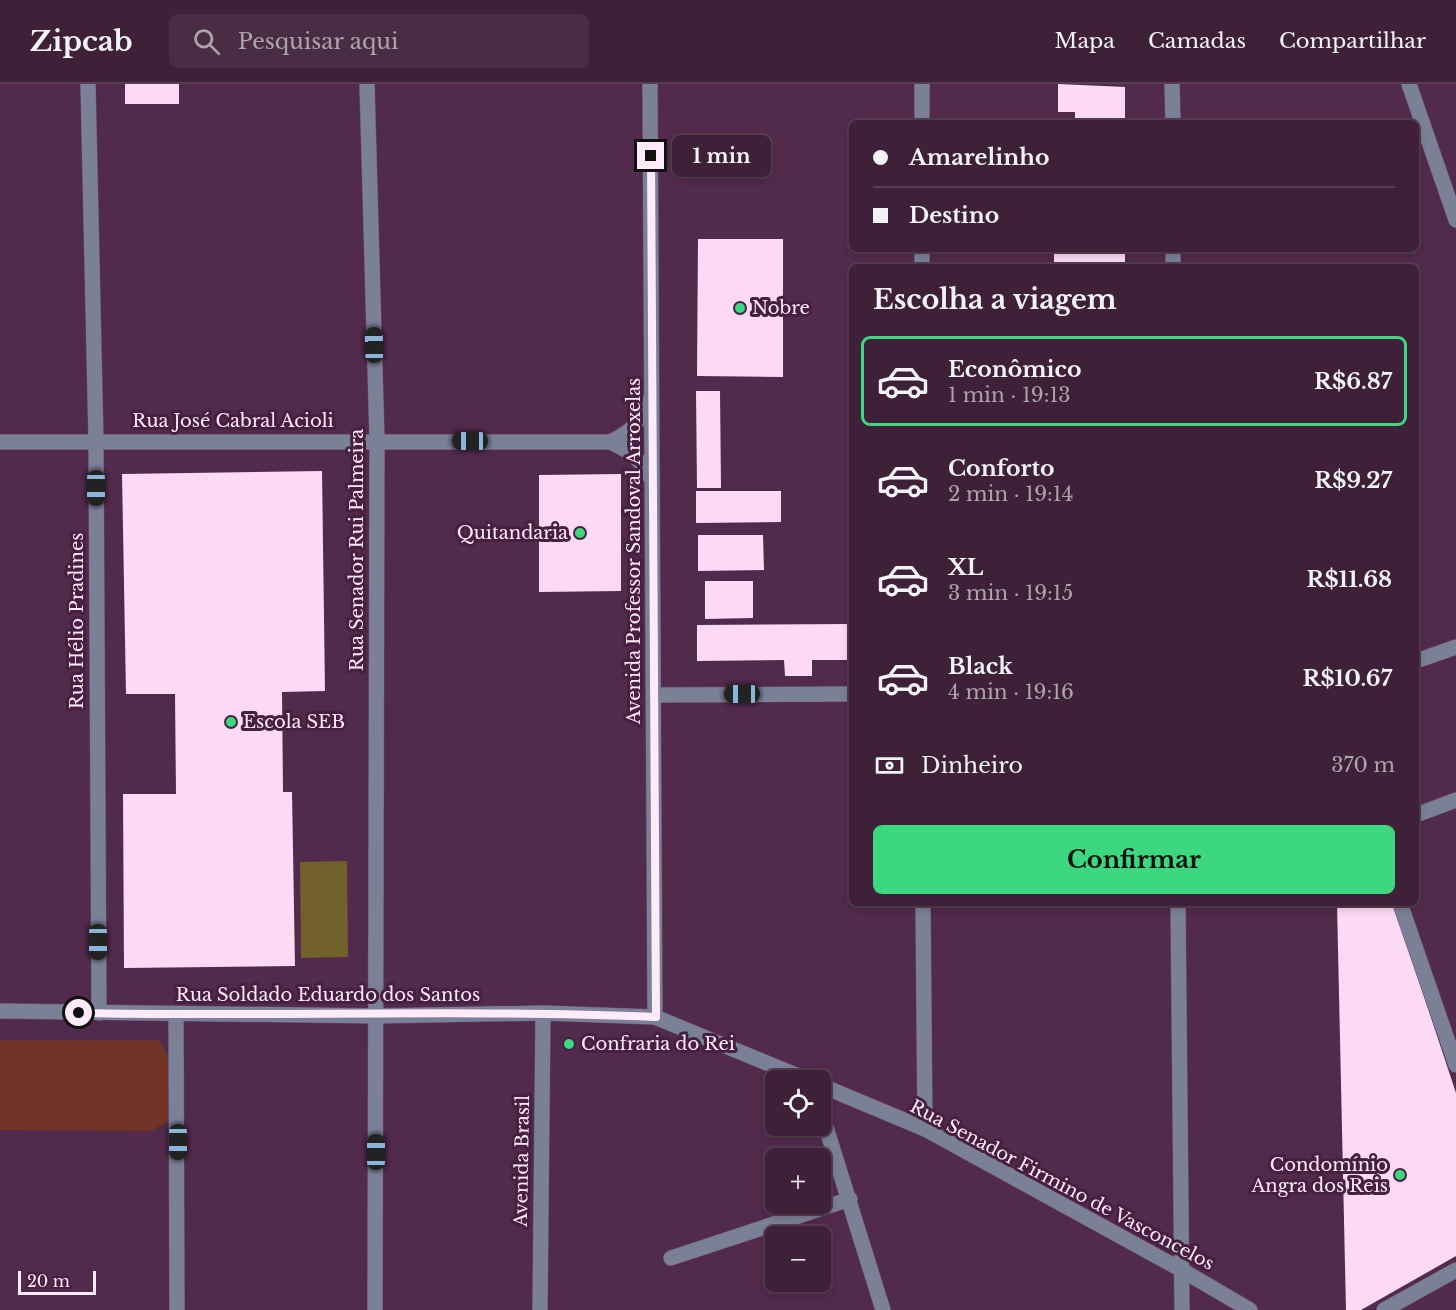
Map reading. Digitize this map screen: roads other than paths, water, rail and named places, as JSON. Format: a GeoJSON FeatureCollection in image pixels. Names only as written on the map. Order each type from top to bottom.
{"type":"FeatureCollection","features":[{"type":"Feature","properties":{"kind":"street","name":"Rua Hélio Pradines"},"geometry":{"type":"LineString","coordinates":[[88,84],[96,441],[99,1013]]}},
{"type":"Feature","properties":{"kind":"street","name":"Rua Senador Rui Palmeira"},"geometry":{"type":"LineString","coordinates":[[367,84],[377,440],[375,1310]]}},
{"type":"Feature","properties":{"kind":"street","name":"Avenida Professor Sandoval Arroxelas"},"geometry":{"type":"LineString","coordinates":[[650,84],[656,1017]]}},
{"type":"Feature","properties":{"kind":"street"},"geometry":{"type":"LineString","coordinates":[[922,84],[922,120]]}},
{"type":"Feature","properties":{"kind":"street"},"geometry":{"type":"LineString","coordinates":[[1172,84],[1173,120]]}},
{"type":"Feature","properties":{"kind":"street"},"geometry":{"type":"LineString","coordinates":[[1409,84],[1456,220]]}},
{"type":"Feature","properties":{"kind":"street"},"geometry":{"type":"LineString","coordinates":[[610,442],[639,423],[652,396]]}},
{"type":"Feature","properties":{"kind":"street","name":"Rua José Cabral Acioli"},"geometry":{"type":"LineString","coordinates":[[0,442],[377,440],[610,442],[630,451],[641,460],[653,481]]}},
{"type":"Feature","properties":{"kind":"street"},"geometry":{"type":"LineString","coordinates":[[1419,660],[1456,647]]}},
{"type":"Feature","properties":{"kind":"street"},"geometry":{"type":"LineString","coordinates":[[655,695],[849,694]]}},
{"type":"Feature","properties":{"kind":"street"},"geometry":{"type":"LineString","coordinates":[[1419,814],[1456,800]]}},
{"type":"Feature","properties":{"kind":"street"},"geometry":{"type":"LineString","coordinates":[[924,906],[925,1129]]}},
{"type":"Feature","properties":{"kind":"street"},"geometry":{"type":"LineString","coordinates":[[1178,906],[1182,1310]]}},
{"type":"Feature","properties":{"kind":"street"},"geometry":{"type":"LineString","coordinates":[[1401,906],[1456,1065]]}},
{"type":"Feature","properties":{"kind":"street","name":"Rua Soldado Eduardo dos Santos"},"geometry":{"type":"LineString","coordinates":[[0,1011],[377,1016],[543,1013],[656,1017]]}},
{"type":"Feature","properties":{"kind":"street","name":"Avenida Brasil"},"geometry":{"type":"LineString","coordinates":[[540,1310],[543,1013]]}},
{"type":"Feature","properties":{"kind":"street"},"geometry":{"type":"LineString","coordinates":[[176,1015],[177,1310]]}},
{"type":"Feature","properties":{"kind":"street"},"geometry":{"type":"LineString","coordinates":[[656,1017],[784,1070]]}},
{"type":"Feature","properties":{"kind":"street","name":"Rua Senador Firmino de Vasconcelos"},"geometry":{"type":"LineString","coordinates":[[831,1090],[925,1129],[1250,1310]]}},
{"type":"Feature","properties":{"kind":"street"},"geometry":{"type":"LineString","coordinates":[[829,1136],[883,1310]]}},
{"type":"Feature","properties":{"kind":"street"},"geometry":{"type":"LineString","coordinates":[[671,1258],[850,1199]]}},
{"type":"Feature","properties":{"kind":"street"},"geometry":{"type":"LineString","coordinates":[[1384,1310],[1456,1270]]}},
{"type":"Feature","properties":{"kind":"place","name":"Nobre"},"geometry":{"type":"Point","coordinates":[740,308]}},
{"type":"Feature","properties":{"kind":"place","name":"Quitandaria"},"geometry":{"type":"Point","coordinates":[580,533]}},
{"type":"Feature","properties":{"kind":"place","name":"Escola SEB"},"geometry":{"type":"Point","coordinates":[231,722]}},
{"type":"Feature","properties":{"kind":"place","name":"Confraria do Rei"},"geometry":{"type":"Point","coordinates":[569,1044]}},
{"type":"Feature","properties":{"kind":"place","name":"Condomínio Angra dos Reis"},"geometry":{"type":"Point","coordinates":[1400,1175]}}]}
